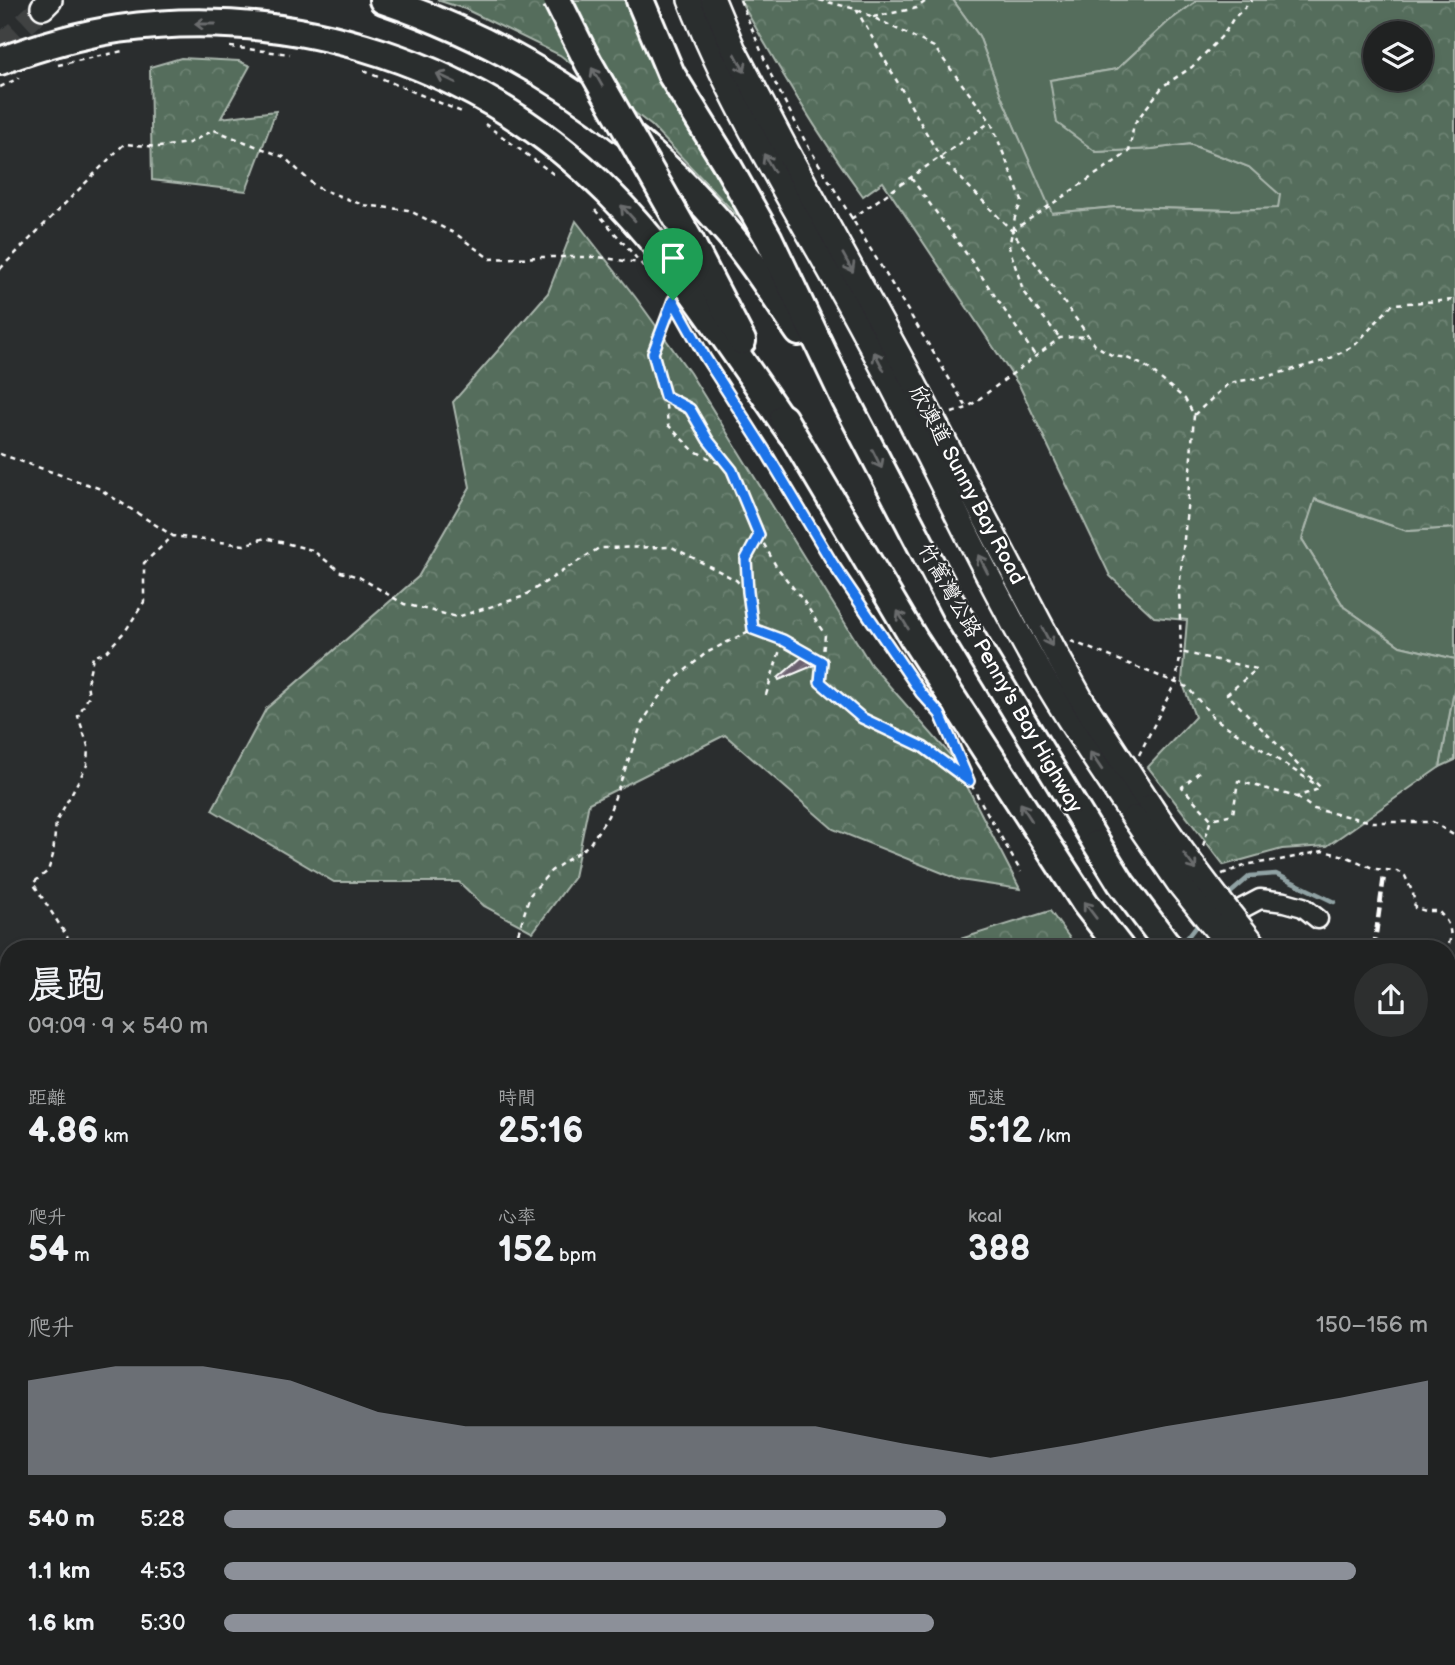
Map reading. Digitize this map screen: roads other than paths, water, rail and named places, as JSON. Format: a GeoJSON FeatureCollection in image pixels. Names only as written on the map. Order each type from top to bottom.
{"type":"FeatureCollection","features":[{"type":"Feature","properties":{"kind":"highway"},"geometry":{"type":"LineString","coordinates":[[383,0],[463,32],[553,79],[619,125],[698,198],[733,238],[845,399]]}},
{"type":"Feature","properties":{"kind":"highway"},"geometry":{"type":"LineString","coordinates":[[556,0],[588,62],[691,243],[790,433]]}},
{"type":"Feature","properties":{"kind":"highway"},"geometry":{"type":"LineString","coordinates":[[639,0],[671,74],[769,239],[845,399]]}},
{"type":"Feature","properties":{"kind":"highway"},"geometry":{"type":"LineString","coordinates":[[0,61],[67,40],[115,30],[187,24],[242,24],[299,31],[359,45],[462,85],[536,130],[610,193],[686,285],[790,433]]}},
{"type":"Feature","properties":{"kind":"highway","name":"竹篙灣公路 Penny's Bay Highway"},"geometry":{"type":"LineString","coordinates":[[845,399],[957,614],[1121,883],[1164,940]]}},
{"type":"Feature","properties":{"kind":"highway","name":"竹篙灣公路 Penny's Bay Highway"},"geometry":{"type":"LineString","coordinates":[[790,433],[914,639],[1085,903],[1114,940]]}},
{"type":"Feature","properties":{"kind":"main road","name":"欣澳道 Sunny Bay Road"},"geometry":{"type":"LineString","coordinates":[[690,0],[728,87],[869,341],[1018,631],[1066,715],[1143,812],[1174,841],[1251,940]]}},
{"type":"Feature","properties":{"kind":"main road","name":"欣澳道 Sunny Bay Road"},"geometry":{"type":"LineString","coordinates":[[713,0],[745,71],[1180,885],[1225,940]]}},
{"type":"Feature","properties":{"kind":"lane"},"geometry":{"type":"LineString","coordinates":[[1219,940],[1241,909],[1260,899],[1303,907],[1318,919]]}},
{"type":"Feature","properties":{"kind":"waterway"},"geometry":{"type":"LineString","coordinates":[[1227,896],[1250,876],[1276,874],[1334,902]]}},
{"type":"Feature","properties":{"kind":"waterway"},"geometry":{"type":"LineString","coordinates":[[1185,940],[1200,921]]}},
{"type":"Feature","properties":{"kind":"tunnel"},"geometry":{"type":"LineString","coordinates":[[0,47],[43,7]]}},
{"type":"Feature","properties":{"kind":"railway"},"geometry":{"type":"LineString","coordinates":[[1375,940],[1384,876]]}}]}
